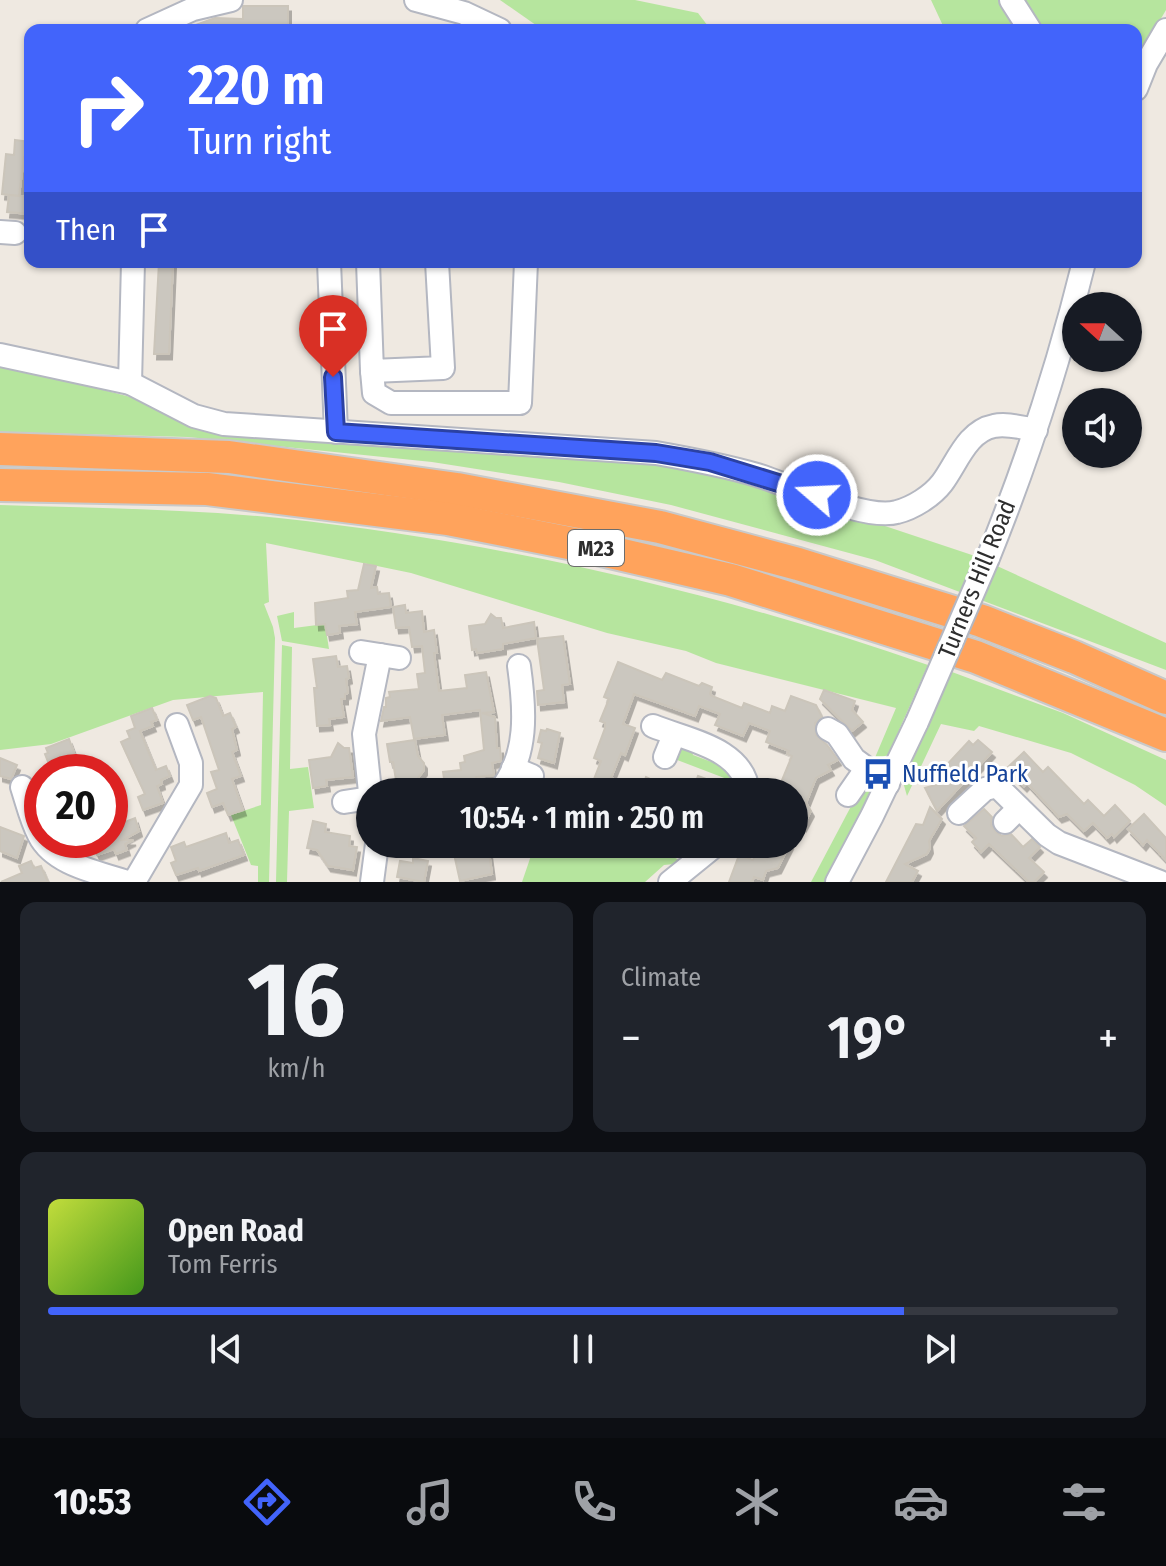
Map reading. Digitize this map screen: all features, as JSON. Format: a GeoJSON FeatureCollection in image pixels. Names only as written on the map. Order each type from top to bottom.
{"type":"FeatureCollection","features":[{"type":"Feature","properties":{"kind":"highway","name":"M23"},"geometry":{"type":"LineString","coordinates":[[0,449],[229,457],[457,489],[660,527],[798,564],[982,621],[1166,698]]}},
{"type":"Feature","properties":{"kind":"highway","name":"M23"},"geometry":{"type":"LineString","coordinates":[[0,485],[207,489],[448,519],[584,546],[731,580],[976,657],[1166,735]]}},
{"type":"Feature","properties":{"kind":"street"},"geometry":{"type":"LineString","coordinates":[[160,24],[193,9],[231,0]]}},
{"type":"Feature","properties":{"kind":"street"},"geometry":{"type":"LineString","coordinates":[[416,0],[464,13],[487,24]]}},
{"type":"Feature","properties":{"kind":"street"},"geometry":{"type":"LineString","coordinates":[[1011,0],[1026,24]]}},
{"type":"Feature","properties":{"kind":"street"},"geometry":{"type":"LineString","coordinates":[[1142,74],[1166,30]]}},
{"type":"Feature","properties":{"kind":"street"},"geometry":{"type":"LineString","coordinates":[[130,383],[133,268]]}},
{"type":"Feature","properties":{"kind":"street"},"geometry":{"type":"LineString","coordinates":[[329,268],[336,432]]}},
{"type":"Feature","properties":{"kind":"street"},"geometry":{"type":"LineString","coordinates":[[368,268],[374,393],[391,403],[520,403],[526,268]]}},
{"type":"Feature","properties":{"kind":"street"},"geometry":{"type":"LineString","coordinates":[[372,371],[443,368],[437,268]]}},
{"type":"Feature","properties":{"kind":"street","name":"Turners Hill Road"},"geometry":{"type":"LineString","coordinates":[[837,882],[917,722],[988,558],[1036,430],[1083,268]]}},
{"type":"Feature","properties":{"kind":"street"},"geometry":{"type":"LineString","coordinates":[[0,355],[130,383],[209,422],[656,453],[710,462],[875,515],[896,513],[928,497],[970,441],[982,430],[996,425],[1036,430]]}},
{"type":"Feature","properties":{"kind":"street"},"geometry":{"type":"LineString","coordinates":[[369,778],[364,734],[380,655]]}},
{"type":"Feature","properties":{"kind":"street"},"geometry":{"type":"LineString","coordinates":[[513,676],[524,726],[523,772],[516,778]]}},
{"type":"Feature","properties":{"kind":"street"},"geometry":{"type":"LineString","coordinates":[[828,729],[837,734],[845,749],[866,769],[888,784]]}},
{"type":"Feature","properties":{"kind":"street"},"geometry":{"type":"LineString","coordinates":[[665,757],[663,731],[727,756],[745,778]]}},
{"type":"Feature","properties":{"kind":"street"},"geometry":{"type":"LineString","coordinates":[[134,882],[191,785],[191,763],[175,739]]}},
{"type":"Feature","properties":{"kind":"street"},"geometry":{"type":"LineString","coordinates":[[848,795],[866,769]]}},
{"type":"Feature","properties":{"kind":"street"},"geometry":{"type":"LineString","coordinates":[[959,813],[991,786],[1002,789],[1012,815],[1059,843],[1160,882]]}},
{"type":"Feature","properties":{"kind":"street"},"geometry":{"type":"LineString","coordinates":[[344,802],[356,800]]}},
{"type":"Feature","properties":{"kind":"street"},"geometry":{"type":"LineString","coordinates":[[63,858],[127,882]]}},
{"type":"Feature","properties":{"kind":"street"},"geometry":{"type":"LineString","coordinates":[[372,882],[375,858]]}},
{"type":"Feature","properties":{"kind":"street"},"geometry":{"type":"LineString","coordinates":[[670,882],[700,858]]}},
{"type":"Feature","properties":{"kind":"green space"},"geometry":{"type":"Polygon","coordinates":[[[500,0],[635,0],[698,13],[706,24],[534,24],[500,0]]]}},
{"type":"Feature","properties":{"kind":"green space"},"geometry":{"type":"Polygon","coordinates":[[[931,0],[1166,0],[1166,10],[1142,51],[1142,24],[942,24],[931,0]]]}},
{"type":"Feature","properties":{"kind":"green space"},"geometry":{"type":"Polygon","coordinates":[[[0,363],[138,399],[164,408],[187,426],[634,459],[750,481],[975,556],[1166,643],[1166,670],[875,560],[671,505],[559,482],[432,462],[188,437],[0,432],[0,363]]]}},
{"type":"Feature","properties":{"kind":"green space"},"geometry":{"type":"Polygon","coordinates":[[[0,505],[244,515],[444,541],[608,573],[689,593],[928,665],[888,755],[874,760],[896,708],[716,663],[686,651],[607,633],[411,573],[266,543],[269,602],[264,604],[275,638],[269,882],[258,882],[258,866],[251,865],[231,815],[261,805],[263,692],[173,700],[51,744],[0,750],[0,505]]]}},
{"type":"Feature","properties":{"kind":"green space"},"geometry":{"type":"Polygon","coordinates":[[[294,612],[294,628],[325,624],[329,649],[282,641],[277,616],[294,612]]]}},
{"type":"Feature","properties":{"kind":"green space"},"geometry":{"type":"Polygon","coordinates":[[[282,645],[292,647],[290,769],[308,767],[314,808],[289,811],[287,882],[276,882],[282,645]]]}},
{"type":"Feature","properties":{"kind":"green space"},"geometry":{"type":"Polygon","coordinates":[[[952,672],[1063,713],[1166,760],[1166,806],[1135,785],[1071,753],[979,726],[974,731],[941,724],[907,796],[903,782],[952,672]]]}},
{"type":"Feature","properties":{"kind":"green space"},"geometry":{"type":"Polygon","coordinates":[[[681,747],[691,748],[693,755],[717,764],[725,762],[736,778],[724,778],[672,758],[681,747]]]}},
{"type":"Feature","properties":{"kind":"green space"},"geometry":{"type":"Polygon","coordinates":[[[866,778],[873,786],[872,792],[825,882],[811,882],[866,778]]]}},
{"type":"Feature","properties":{"kind":"green space"},"geometry":{"type":"Polygon","coordinates":[[[530,858],[679,860],[664,865],[645,882],[522,882],[530,858]]]}},
{"type":"Feature","properties":{"kind":"building"},"geometry":{"type":"Polygon","coordinates":[[[243,6],[288,6],[288,24],[198,24],[215,18],[243,19],[243,6]]]}},
{"type":"Feature","properties":{"kind":"building"},"geometry":{"type":"Polygon","coordinates":[[[15,140],[24,141],[19,196],[2,194],[6,154],[14,155],[15,140]]]}},
{"type":"Feature","properties":{"kind":"building"},"geometry":{"type":"Polygon","coordinates":[[[9,195],[24,196],[24,213],[7,212],[9,195]]]}},
{"type":"Feature","properties":{"kind":"building"},"geometry":{"type":"Polygon","coordinates":[[[159,268],[173,268],[169,354],[154,354],[159,268]]]}},
{"type":"Feature","properties":{"kind":"building"},"geometry":{"type":"Polygon","coordinates":[[[364,564],[376,566],[371,588],[377,587],[378,594],[389,593],[391,607],[355,612],[357,624],[339,626],[340,633],[327,635],[325,624],[316,625],[315,603],[348,598],[347,591],[358,590],[364,564]]]}},
{"type":"Feature","properties":{"kind":"building"},"geometry":{"type":"Polygon","coordinates":[[[405,605],[406,613],[422,611],[424,632],[434,630],[439,691],[467,688],[465,675],[486,672],[494,712],[482,713],[495,717],[497,748],[500,748],[501,761],[492,763],[494,775],[444,778],[443,772],[461,770],[460,763],[465,762],[464,756],[484,750],[480,710],[442,715],[445,735],[414,739],[410,717],[381,721],[389,692],[419,689],[417,674],[425,673],[422,646],[412,647],[409,627],[396,628],[393,607],[405,605]]]}},
{"type":"Feature","properties":{"kind":"building"},"geometry":{"type":"Polygon","coordinates":[[[491,614],[501,618],[503,628],[534,622],[536,638],[503,644],[503,649],[477,653],[476,649],[472,650],[469,626],[485,624],[491,614]]]}},
{"type":"Feature","properties":{"kind":"building"},"geometry":{"type":"Polygon","coordinates":[[[563,636],[570,684],[562,685],[564,702],[538,705],[537,691],[544,690],[537,639],[563,636]]]}},
{"type":"Feature","properties":{"kind":"building"},"geometry":{"type":"Polygon","coordinates":[[[336,656],[338,667],[347,666],[349,678],[346,679],[348,693],[345,699],[341,699],[344,717],[329,719],[330,725],[317,726],[313,659],[336,656]]]}},
{"type":"Feature","properties":{"kind":"building"},"geometry":{"type":"Polygon","coordinates":[[[618,662],[662,680],[666,673],[699,686],[702,683],[712,687],[712,696],[742,708],[744,703],[770,713],[772,706],[785,711],[791,696],[816,705],[822,717],[815,723],[816,735],[838,760],[828,765],[831,770],[816,778],[808,798],[808,778],[783,778],[792,756],[787,754],[789,751],[766,742],[770,731],[749,723],[743,736],[715,725],[720,714],[699,706],[695,716],[634,694],[623,724],[635,728],[625,755],[621,753],[611,778],[594,778],[601,761],[594,758],[605,728],[605,723],[600,721],[609,699],[604,697],[618,662]]]}},
{"type":"Feature","properties":{"kind":"building"},"geometry":{"type":"Polygon","coordinates":[[[824,690],[855,701],[852,710],[863,722],[852,731],[820,699],[824,690]]]}},
{"type":"Feature","properties":{"kind":"building"},"geometry":{"type":"Polygon","coordinates":[[[210,696],[216,698],[223,716],[230,713],[236,727],[232,729],[237,750],[232,752],[241,776],[232,779],[243,810],[228,815],[223,803],[212,807],[207,793],[217,789],[211,772],[219,770],[201,717],[193,720],[187,705],[210,696]]]}},
{"type":"Feature","properties":{"kind":"building"},"geometry":{"type":"Polygon","coordinates":[[[152,708],[157,720],[151,722],[153,726],[140,731],[156,770],[166,766],[170,776],[157,786],[163,803],[143,810],[138,797],[145,794],[121,742],[130,738],[127,731],[135,728],[131,716],[152,708]]]}},
{"type":"Feature","properties":{"kind":"building"},"geometry":{"type":"Polygon","coordinates":[[[541,730],[560,733],[554,763],[538,758],[541,730]]]}},
{"type":"Feature","properties":{"kind":"building"},"geometry":{"type":"Polygon","coordinates":[[[69,739],[74,754],[45,754],[48,753],[46,748],[69,739]]]}},
{"type":"Feature","properties":{"kind":"building"},"geometry":{"type":"Polygon","coordinates":[[[415,740],[418,756],[424,763],[424,770],[418,778],[396,778],[387,744],[415,740]]]}},
{"type":"Feature","properties":{"kind":"building"},"geometry":{"type":"Polygon","coordinates":[[[978,740],[992,752],[937,811],[925,788],[954,780],[942,770],[969,741],[973,745],[978,740]]]}},
{"type":"Feature","properties":{"kind":"building"},"geometry":{"type":"Polygon","coordinates":[[[338,743],[349,748],[353,777],[326,780],[327,786],[313,788],[309,760],[331,757],[338,743]]]}},
{"type":"Feature","properties":{"kind":"building"},"geometry":{"type":"Polygon","coordinates":[[[1024,752],[1043,772],[1048,767],[1084,804],[1088,800],[1104,816],[1115,805],[1130,821],[1114,837],[1112,834],[1107,838],[1093,823],[1084,831],[1067,814],[1059,817],[1027,783],[1024,786],[1006,769],[1024,752]]]}},
{"type":"Feature","properties":{"kind":"building"},"geometry":{"type":"Polygon","coordinates":[[[0,758],[17,765],[11,779],[0,776],[0,758]]]}},
{"type":"Feature","properties":{"kind":"building"},"geometry":{"type":"Polygon","coordinates":[[[930,807],[942,819],[929,841],[927,854],[905,864],[918,871],[912,882],[886,882],[916,824],[923,825],[930,807]]]}},
{"type":"Feature","properties":{"kind":"building"},"geometry":{"type":"Polygon","coordinates":[[[984,809],[992,817],[991,825],[996,832],[1002,836],[1011,834],[1023,847],[1032,839],[1040,847],[1029,858],[1044,872],[1034,882],[1029,882],[989,844],[981,852],[972,842],[976,838],[964,826],[984,809]]]}},
{"type":"Feature","properties":{"kind":"building"},"geometry":{"type":"Polygon","coordinates":[[[1144,814],[1166,838],[1166,860],[1147,840],[1143,845],[1128,829],[1144,814]]]}},
{"type":"Feature","properties":{"kind":"building"},"geometry":{"type":"Polygon","coordinates":[[[135,818],[139,831],[128,837],[128,821],[135,818]]]}},
{"type":"Feature","properties":{"kind":"building"},"geometry":{"type":"Polygon","coordinates":[[[313,821],[326,824],[325,832],[350,836],[349,846],[356,847],[353,870],[328,866],[317,850],[307,848],[313,821]]]}},
{"type":"Feature","properties":{"kind":"building"},"geometry":{"type":"Polygon","coordinates":[[[0,827],[24,836],[17,858],[0,851],[0,827]]]}},
{"type":"Feature","properties":{"kind":"building"},"geometry":{"type":"Polygon","coordinates":[[[226,833],[229,843],[238,840],[244,855],[199,871],[198,868],[176,875],[171,863],[176,861],[171,847],[184,842],[186,847],[226,833]]]}},
{"type":"Feature","properties":{"kind":"building"},"geometry":{"type":"Polygon","coordinates":[[[413,858],[428,861],[424,882],[397,877],[400,861],[413,863],[413,858]]]}},
{"type":"Feature","properties":{"kind":"building"},"geometry":{"type":"Polygon","coordinates":[[[455,858],[490,858],[492,874],[460,881],[455,858]]]}},
{"type":"Feature","properties":{"kind":"building"},"geometry":{"type":"Polygon","coordinates":[[[738,858],[783,858],[778,868],[766,871],[763,880],[754,877],[752,882],[729,882],[738,858]]]}},
{"type":"Feature","properties":{"kind":"building"},"geometry":{"type":"Polygon","coordinates":[[[31,861],[34,868],[41,866],[48,882],[1,882],[22,873],[19,866],[31,861]]]}},
{"type":"Feature","properties":{"kind":"place","name":"Nuffield Park"},"geometry":{"type":"Point","coordinates":[878,774]}},
{"type":"Feature","properties":{"kind":"route"},"geometry":{"type":"LineString","coordinates":[[333,377],[336,432],[656,453],[710,462],[817,495]]}}]}
